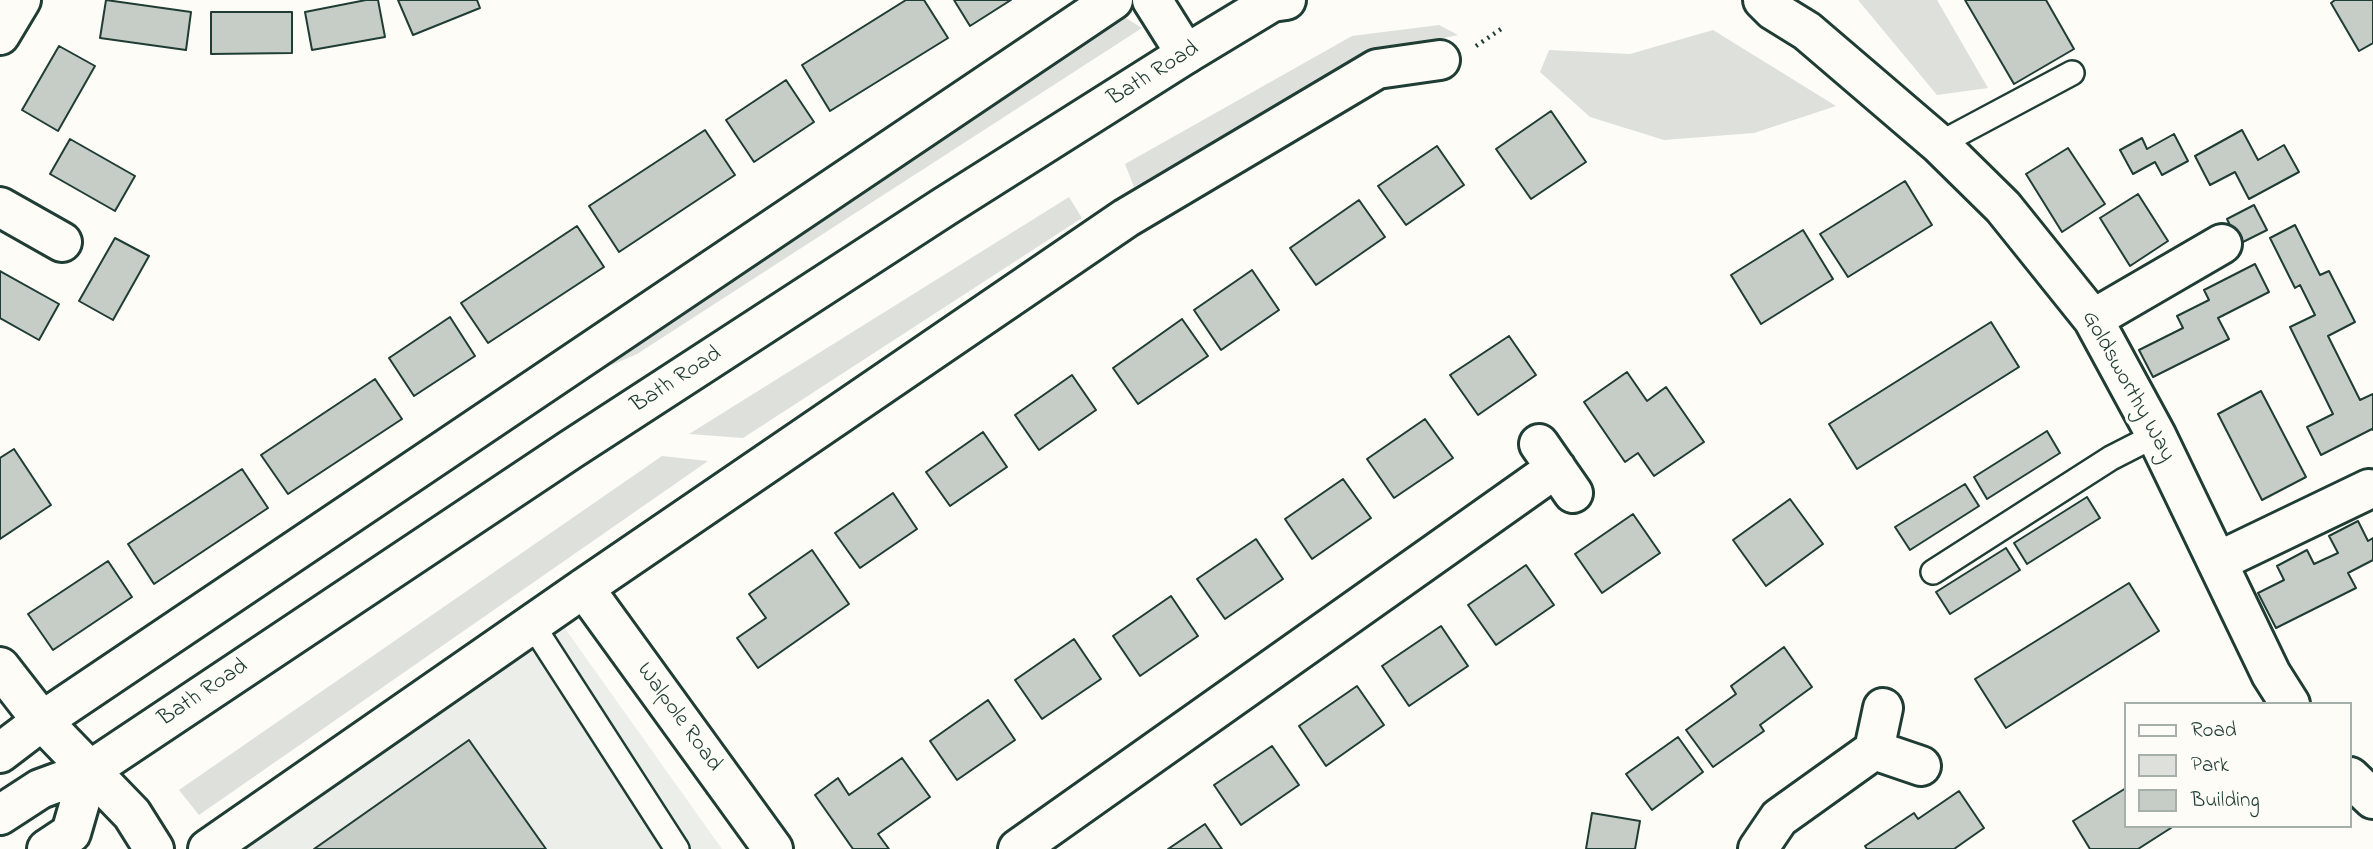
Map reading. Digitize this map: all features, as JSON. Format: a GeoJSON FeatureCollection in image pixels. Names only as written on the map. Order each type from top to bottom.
{"type":"FeatureCollection","features":[{"type":"Feature","properties":{"kind":"street"},"geometry":{"type":"LineString","coordinates":[[0,35],[21,0]]}},
{"type":"Feature","properties":{"kind":"street"},"geometry":{"type":"LineString","coordinates":[[0,753],[42,721],[1113,0]]}},
{"type":"Feature","properties":{"kind":"street"},"geometry":{"type":"LineString","coordinates":[[1152,0],[1186,54]]}},
{"type":"Feature","properties":{"kind":"street","name":"Goldsworthy Way"},"geometry":{"type":"LineString","coordinates":[[1763,0],[1773,10],[1799,15],[2003,207],[2093,320],[2156,435],[2271,674],[2289,702]]}},
{"type":"Feature","properties":{"kind":"street","name":"Bath Road"},"geometry":{"type":"LineString","coordinates":[[0,815],[40,789],[89,771],[582,443],[933,215],[1186,54],[1277,1]]}},
{"type":"Feature","properties":{"kind":"street"},"geometry":{"type":"LineString","coordinates":[[208,849],[584,588],[1126,218],[1377,69],[1440,60]]}},
{"type":"Feature","properties":{"kind":"street"},"geometry":{"type":"LineString","coordinates":[[0,207],[62,242]]}},
{"type":"Feature","properties":{"kind":"street"},"geometry":{"type":"LineString","coordinates":[[2093,320],[2221,244]]}},
{"type":"Feature","properties":{"kind":"street"},"geometry":{"type":"LineString","coordinates":[[1018,849],[1556,469]]}},
{"type":"Feature","properties":{"kind":"street"},"geometry":{"type":"LineString","coordinates":[[2217,562],[2369,489]]}},
{"type":"Feature","properties":{"kind":"street","name":"Walpole Road"},"geometry":{"type":"LineString","coordinates":[[584,588],[772,849]]}},
{"type":"Feature","properties":{"kind":"street"},"geometry":{"type":"LineString","coordinates":[[0,667],[42,721],[132,814],[154,849]]}},
{"type":"Feature","properties":{"kind":"street"},"geometry":{"type":"LineString","coordinates":[[1758,849],[1779,818],[1874,750],[1883,708]]}},
{"type":"Feature","properties":{"kind":"street"},"geometry":{"type":"LineString","coordinates":[[1874,750],[1921,766]]}},
{"type":"Feature","properties":{"kind":"street"},"geometry":{"type":"LineString","coordinates":[[47,849],[71,833],[89,771]]}},
{"type":"Feature","properties":{"kind":"street"},"geometry":{"type":"LineString","coordinates":[[2352,779],[2373,799]]}},
{"type":"Feature","properties":{"kind":"lane"},"geometry":{"type":"LineString","coordinates":[[1938,144],[2072,73]]}},
{"type":"Feature","properties":{"kind":"lane"},"geometry":{"type":"LineString","coordinates":[[1933,572],[2111,458],[2156,435]]}},
{"type":"Feature","properties":{"kind":"lane"},"geometry":{"type":"LineString","coordinates":[[532,624],[677,849]]}},
{"type":"Feature","properties":{"kind":"shaded area"},"geometry":{"type":"Polygon","coordinates":[[[554,613],[722,849],[246,849],[554,613]]]}},
{"type":"Feature","properties":{"kind":"green space"},"geometry":{"type":"Polygon","coordinates":[[[1858,0],[1937,0],[1988,88],[1937,95],[1858,0]]]}},
{"type":"Feature","properties":{"kind":"green space"},"geometry":{"type":"Polygon","coordinates":[[[1121,15],[1142,28],[637,354],[566,385],[1121,15]]]}},
{"type":"Feature","properties":{"kind":"green space"},"geometry":{"type":"Polygon","coordinates":[[[1439,25],[1458,35],[1367,54],[1134,187],[1125,164],[1352,36],[1439,25]]]}},
{"type":"Feature","properties":{"kind":"green space"},"geometry":{"type":"Polygon","coordinates":[[[1713,30],[1836,106],[1754,133],[1664,140],[1590,117],[1540,72],[1549,50],[1630,54],[1713,30]]]}},
{"type":"Feature","properties":{"kind":"green space"},"geometry":{"type":"Polygon","coordinates":[[[1069,197],[1082,218],[743,438],[689,434],[1069,197]]]}},
{"type":"Feature","properties":{"kind":"green space"},"geometry":{"type":"Polygon","coordinates":[[[662,456],[708,461],[199,815],[179,790],[662,456]]]}},
{"type":"Feature","properties":{"kind":"building"},"geometry":{"type":"Polygon","coordinates":[[[106,0],[191,12],[186,50],[100,38],[106,0]]]}},
{"type":"Feature","properties":{"kind":"building"},"geometry":{"type":"Polygon","coordinates":[[[378,0],[385,37],[312,50],[305,12],[378,0]]]}},
{"type":"Feature","properties":{"kind":"building"},"geometry":{"type":"Polygon","coordinates":[[[398,0],[477,0],[480,8],[413,35],[398,0]]]}},
{"type":"Feature","properties":{"kind":"building"},"geometry":{"type":"Polygon","coordinates":[[[906,0],[924,0],[948,38],[830,111],[802,65],[906,0]]]}},
{"type":"Feature","properties":{"kind":"building"},"geometry":{"type":"Polygon","coordinates":[[[954,0],[1011,0],[970,26],[954,0]]]}},
{"type":"Feature","properties":{"kind":"building"},"geometry":{"type":"Polygon","coordinates":[[[1965,0],[2046,0],[2074,49],[2014,84],[1965,0]]]}},
{"type":"Feature","properties":{"kind":"building"},"geometry":{"type":"Polygon","coordinates":[[[2335,0],[2373,0],[2373,43],[2359,51],[2331,3],[2335,0]]]}},
{"type":"Feature","properties":{"kind":"building"},"geometry":{"type":"Polygon","coordinates":[[[211,12],[292,12],[292,53],[211,54],[211,12]]]}},
{"type":"Feature","properties":{"kind":"building"},"geometry":{"type":"Polygon","coordinates":[[[59,46],[95,66],[58,131],[22,110],[59,46]]]}},
{"type":"Feature","properties":{"kind":"building"},"geometry":{"type":"Polygon","coordinates":[[[786,80],[814,122],[754,162],[726,120],[786,80]]]}},
{"type":"Feature","properties":{"kind":"building"},"geometry":{"type":"Polygon","coordinates":[[[1551,111],[1586,162],[1531,199],[1496,149],[1551,111]]]}},
{"type":"Feature","properties":{"kind":"building"},"geometry":{"type":"Polygon","coordinates":[[[705,130],[735,175],[619,252],[589,206],[705,130]]]}},
{"type":"Feature","properties":{"kind":"building"},"geometry":{"type":"Polygon","coordinates":[[[2242,130],[2258,160],[2284,145],[2299,172],[2249,199],[2235,172],[2210,185],[2195,156],[2242,130]]]}},
{"type":"Feature","properties":{"kind":"building"},"geometry":{"type":"Polygon","coordinates":[[[2174,134],[2188,161],[2162,175],[2155,162],[2133,174],[2120,150],[2142,138],[2147,149],[2174,134]]]}},
{"type":"Feature","properties":{"kind":"building"},"geometry":{"type":"Polygon","coordinates":[[[70,139],[135,176],[115,211],[50,174],[70,139]]]}},
{"type":"Feature","properties":{"kind":"building"},"geometry":{"type":"Polygon","coordinates":[[[1437,146],[1464,185],[1406,225],[1378,186],[1437,146]]]}},
{"type":"Feature","properties":{"kind":"building"},"geometry":{"type":"Polygon","coordinates":[[[2068,148],[2105,204],[2062,232],[2026,174],[2068,148]]]}},
{"type":"Feature","properties":{"kind":"building"},"geometry":{"type":"Polygon","coordinates":[[[1905,181],[1932,225],[1848,277],[1820,234],[1905,181]]]}},
{"type":"Feature","properties":{"kind":"building"},"geometry":{"type":"Polygon","coordinates":[[[2138,194],[2168,241],[2130,266],[2100,218],[2138,194]]]}},
{"type":"Feature","properties":{"kind":"building"},"geometry":{"type":"Polygon","coordinates":[[[1359,200],[1385,237],[1316,285],[1290,248],[1359,200]]]}},
{"type":"Feature","properties":{"kind":"building"},"geometry":{"type":"Polygon","coordinates":[[[2254,205],[2267,230],[2239,244],[2227,219],[2254,205]]]}},
{"type":"Feature","properties":{"kind":"building"},"geometry":{"type":"Polygon","coordinates":[[[2295,225],[2320,275],[2329,271],[2355,322],[2328,336],[2360,400],[2373,394],[2373,430],[2321,455],[2307,427],[2333,414],[2290,327],[2315,315],[2300,285],[2295,288],[2270,238],[2295,225]]]}},
{"type":"Feature","properties":{"kind":"building"},"geometry":{"type":"Polygon","coordinates":[[[577,226],[604,267],[488,343],[461,303],[577,226]]]}},
{"type":"Feature","properties":{"kind":"building"},"geometry":{"type":"Polygon","coordinates":[[[1803,230],[1833,279],[1761,324],[1731,275],[1803,230]]]}},
{"type":"Feature","properties":{"kind":"building"},"geometry":{"type":"Polygon","coordinates":[[[115,238],[149,256],[113,320],[79,301],[115,238]]]}},
{"type":"Feature","properties":{"kind":"building"},"geometry":{"type":"Polygon","coordinates":[[[2255,264],[2269,292],[2218,318],[2229,339],[2153,377],[2139,350],[2183,328],[2177,316],[2209,300],[2204,290],[2255,264]]]}},
{"type":"Feature","properties":{"kind":"building"},"geometry":{"type":"Polygon","coordinates":[[[1252,270],[1279,310],[1221,350],[1194,310],[1252,270]]]}},
{"type":"Feature","properties":{"kind":"building"},"geometry":{"type":"Polygon","coordinates":[[[0,271],[59,304],[39,340],[0,318],[0,271]]]}},
{"type":"Feature","properties":{"kind":"building"},"geometry":{"type":"Polygon","coordinates":[[[450,317],[475,356],[414,396],[389,358],[450,317]]]}},
{"type":"Feature","properties":{"kind":"building"},"geometry":{"type":"Polygon","coordinates":[[[1182,319],[1208,356],[1138,404],[1113,368],[1182,319]]]}},
{"type":"Feature","properties":{"kind":"building"},"geometry":{"type":"Polygon","coordinates":[[[1991,322],[2019,367],[1857,469],[1829,424],[1991,322]]]}},
{"type":"Feature","properties":{"kind":"building"},"geometry":{"type":"Polygon","coordinates":[[[1509,336],[1536,375],[1478,415],[1450,375],[1509,336]]]}},
{"type":"Feature","properties":{"kind":"building"},"geometry":{"type":"Polygon","coordinates":[[[1627,372],[1647,401],[1666,387],[1704,442],[1654,476],[1638,453],[1625,462],[1584,402],[1627,372]]]}},
{"type":"Feature","properties":{"kind":"building"},"geometry":{"type":"Polygon","coordinates":[[[1072,375],[1096,410],[1039,450],[1015,415],[1072,375]]]}},
{"type":"Feature","properties":{"kind":"building"},"geometry":{"type":"Polygon","coordinates":[[[375,379],[402,419],[288,494],[261,455],[375,379]]]}},
{"type":"Feature","properties":{"kind":"building"},"geometry":{"type":"Polygon","coordinates":[[[2261,391],[2306,477],[2262,500],[2218,414],[2261,391]]]}},
{"type":"Feature","properties":{"kind":"building"},"geometry":{"type":"Polygon","coordinates":[[[1425,419],[1453,458],[1394,498],[1367,459],[1425,419]]]}},
{"type":"Feature","properties":{"kind":"building"},"geometry":{"type":"Polygon","coordinates":[[[2047,431],[2060,453],[1987,499],[1974,477],[2047,431]]]}},
{"type":"Feature","properties":{"kind":"building"},"geometry":{"type":"Polygon","coordinates":[[[983,432],[1007,467],[950,506],[926,472],[983,432]]]}},
{"type":"Feature","properties":{"kind":"building"},"geometry":{"type":"Polygon","coordinates":[[[14,449],[51,505],[0,539],[0,458],[14,449]]]}},
{"type":"Feature","properties":{"kind":"building"},"geometry":{"type":"Polygon","coordinates":[[[242,469],[268,508],[154,584],[128,544],[242,469]]]}},
{"type":"Feature","properties":{"kind":"building"},"geometry":{"type":"Polygon","coordinates":[[[1343,479],[1371,518],[1312,559],[1285,519],[1343,479]]]}},
{"type":"Feature","properties":{"kind":"building"},"geometry":{"type":"Polygon","coordinates":[[[1965,484],[1979,506],[1910,550],[1895,527],[1965,484]]]}},
{"type":"Feature","properties":{"kind":"building"},"geometry":{"type":"Polygon","coordinates":[[[893,493],[917,529],[860,568],[835,533],[893,493]]]}},
{"type":"Feature","properties":{"kind":"building"},"geometry":{"type":"Polygon","coordinates":[[[2087,497],[2100,518],[2027,564],[2014,543],[2087,497]]]}},
{"type":"Feature","properties":{"kind":"building"},"geometry":{"type":"Polygon","coordinates":[[[1790,499],[1823,544],[1766,586],[1733,540],[1790,499]]]}},
{"type":"Feature","properties":{"kind":"building"},"geometry":{"type":"Polygon","coordinates":[[[1633,514],[1660,553],[1602,593],[1575,554],[1633,514]]]}},
{"type":"Feature","properties":{"kind":"building"},"geometry":{"type":"Polygon","coordinates":[[[2358,521],[2368,541],[2373,538],[2373,560],[2348,573],[2356,588],[2276,628],[2258,593],[2284,580],[2277,566],[2307,550],[2314,564],[2338,553],[2329,536],[2358,521]]]}},
{"type":"Feature","properties":{"kind":"building"},"geometry":{"type":"Polygon","coordinates":[[[1256,539],[1283,579],[1225,619],[1197,579],[1256,539]]]}},
{"type":"Feature","properties":{"kind":"building"},"geometry":{"type":"Polygon","coordinates":[[[2006,548],[2020,570],[1950,614],[1936,592],[2006,548]]]}},
{"type":"Feature","properties":{"kind":"building"},"geometry":{"type":"Polygon","coordinates":[[[812,550],[849,604],[758,668],[737,638],[766,618],[749,594],[812,550]]]}},
{"type":"Feature","properties":{"kind":"building"},"geometry":{"type":"Polygon","coordinates":[[[108,561],[132,597],[53,650],[28,614],[108,561]]]}},
{"type":"Feature","properties":{"kind":"building"},"geometry":{"type":"Polygon","coordinates":[[[1526,565],[1554,605],[1496,645],[1468,605],[1526,565]]]}},
{"type":"Feature","properties":{"kind":"building"},"geometry":{"type":"Polygon","coordinates":[[[2129,583],[2159,631],[2006,728],[1975,679],[2129,583]]]}},
{"type":"Feature","properties":{"kind":"building"},"geometry":{"type":"Polygon","coordinates":[[[1171,596],[1198,636],[1140,676],[1113,636],[1171,596]]]}},
{"type":"Feature","properties":{"kind":"building"},"geometry":{"type":"Polygon","coordinates":[[[1441,626],[1468,666],[1409,706],[1382,666],[1441,626]]]}},
{"type":"Feature","properties":{"kind":"building"},"geometry":{"type":"Polygon","coordinates":[[[1074,639],[1101,679],[1042,719],[1015,680],[1074,639]]]}},
{"type":"Feature","properties":{"kind":"building"},"geometry":{"type":"Polygon","coordinates":[[[1784,647],[1812,687],[1760,725],[1764,731],[1713,767],[1686,730],[1736,694],[1731,686],[1784,647]]]}},
{"type":"Feature","properties":{"kind":"building"},"geometry":{"type":"Polygon","coordinates":[[[1357,686],[1384,725],[1326,766],[1299,726],[1357,686]]]}},
{"type":"Feature","properties":{"kind":"building"},"geometry":{"type":"Polygon","coordinates":[[[988,700],[1015,740],[957,780],[930,741],[988,700]]]}},
{"type":"Feature","properties":{"kind":"building"},"geometry":{"type":"Polygon","coordinates":[[[1678,737],[1703,772],[1652,810],[1626,774],[1678,737]]]}},
{"type":"Feature","properties":{"kind":"building"},"geometry":{"type":"Polygon","coordinates":[[[469,740],[546,849],[314,849],[469,740]]]}},
{"type":"Feature","properties":{"kind":"building"},"geometry":{"type":"Polygon","coordinates":[[[1272,746],[1299,785],[1241,825],[1214,785],[1272,746]]]}},
{"type":"Feature","properties":{"kind":"building"},"geometry":{"type":"Polygon","coordinates":[[[902,758],[930,797],[878,834],[889,849],[853,849],[815,795],[838,778],[849,795],[902,758]]]}},
{"type":"Feature","properties":{"kind":"building"},"geometry":{"type":"Polygon","coordinates":[[[2124,789],[2124,828],[2171,828],[2138,849],[2090,849],[2073,821],[2124,789]]]}},
{"type":"Feature","properties":{"kind":"building"},"geometry":{"type":"Polygon","coordinates":[[[1959,791],[1984,828],[1954,849],[1867,849],[1865,846],[1914,813],[1918,819],[1959,791]]]}},
{"type":"Feature","properties":{"kind":"building"},"geometry":{"type":"Polygon","coordinates":[[[1592,813],[1640,821],[1635,849],[1586,849],[1592,813]]]}},
{"type":"Feature","properties":{"kind":"building"},"geometry":{"type":"Polygon","coordinates":[[[1205,824],[1222,849],[1168,849],[1205,824]]]}}]}
